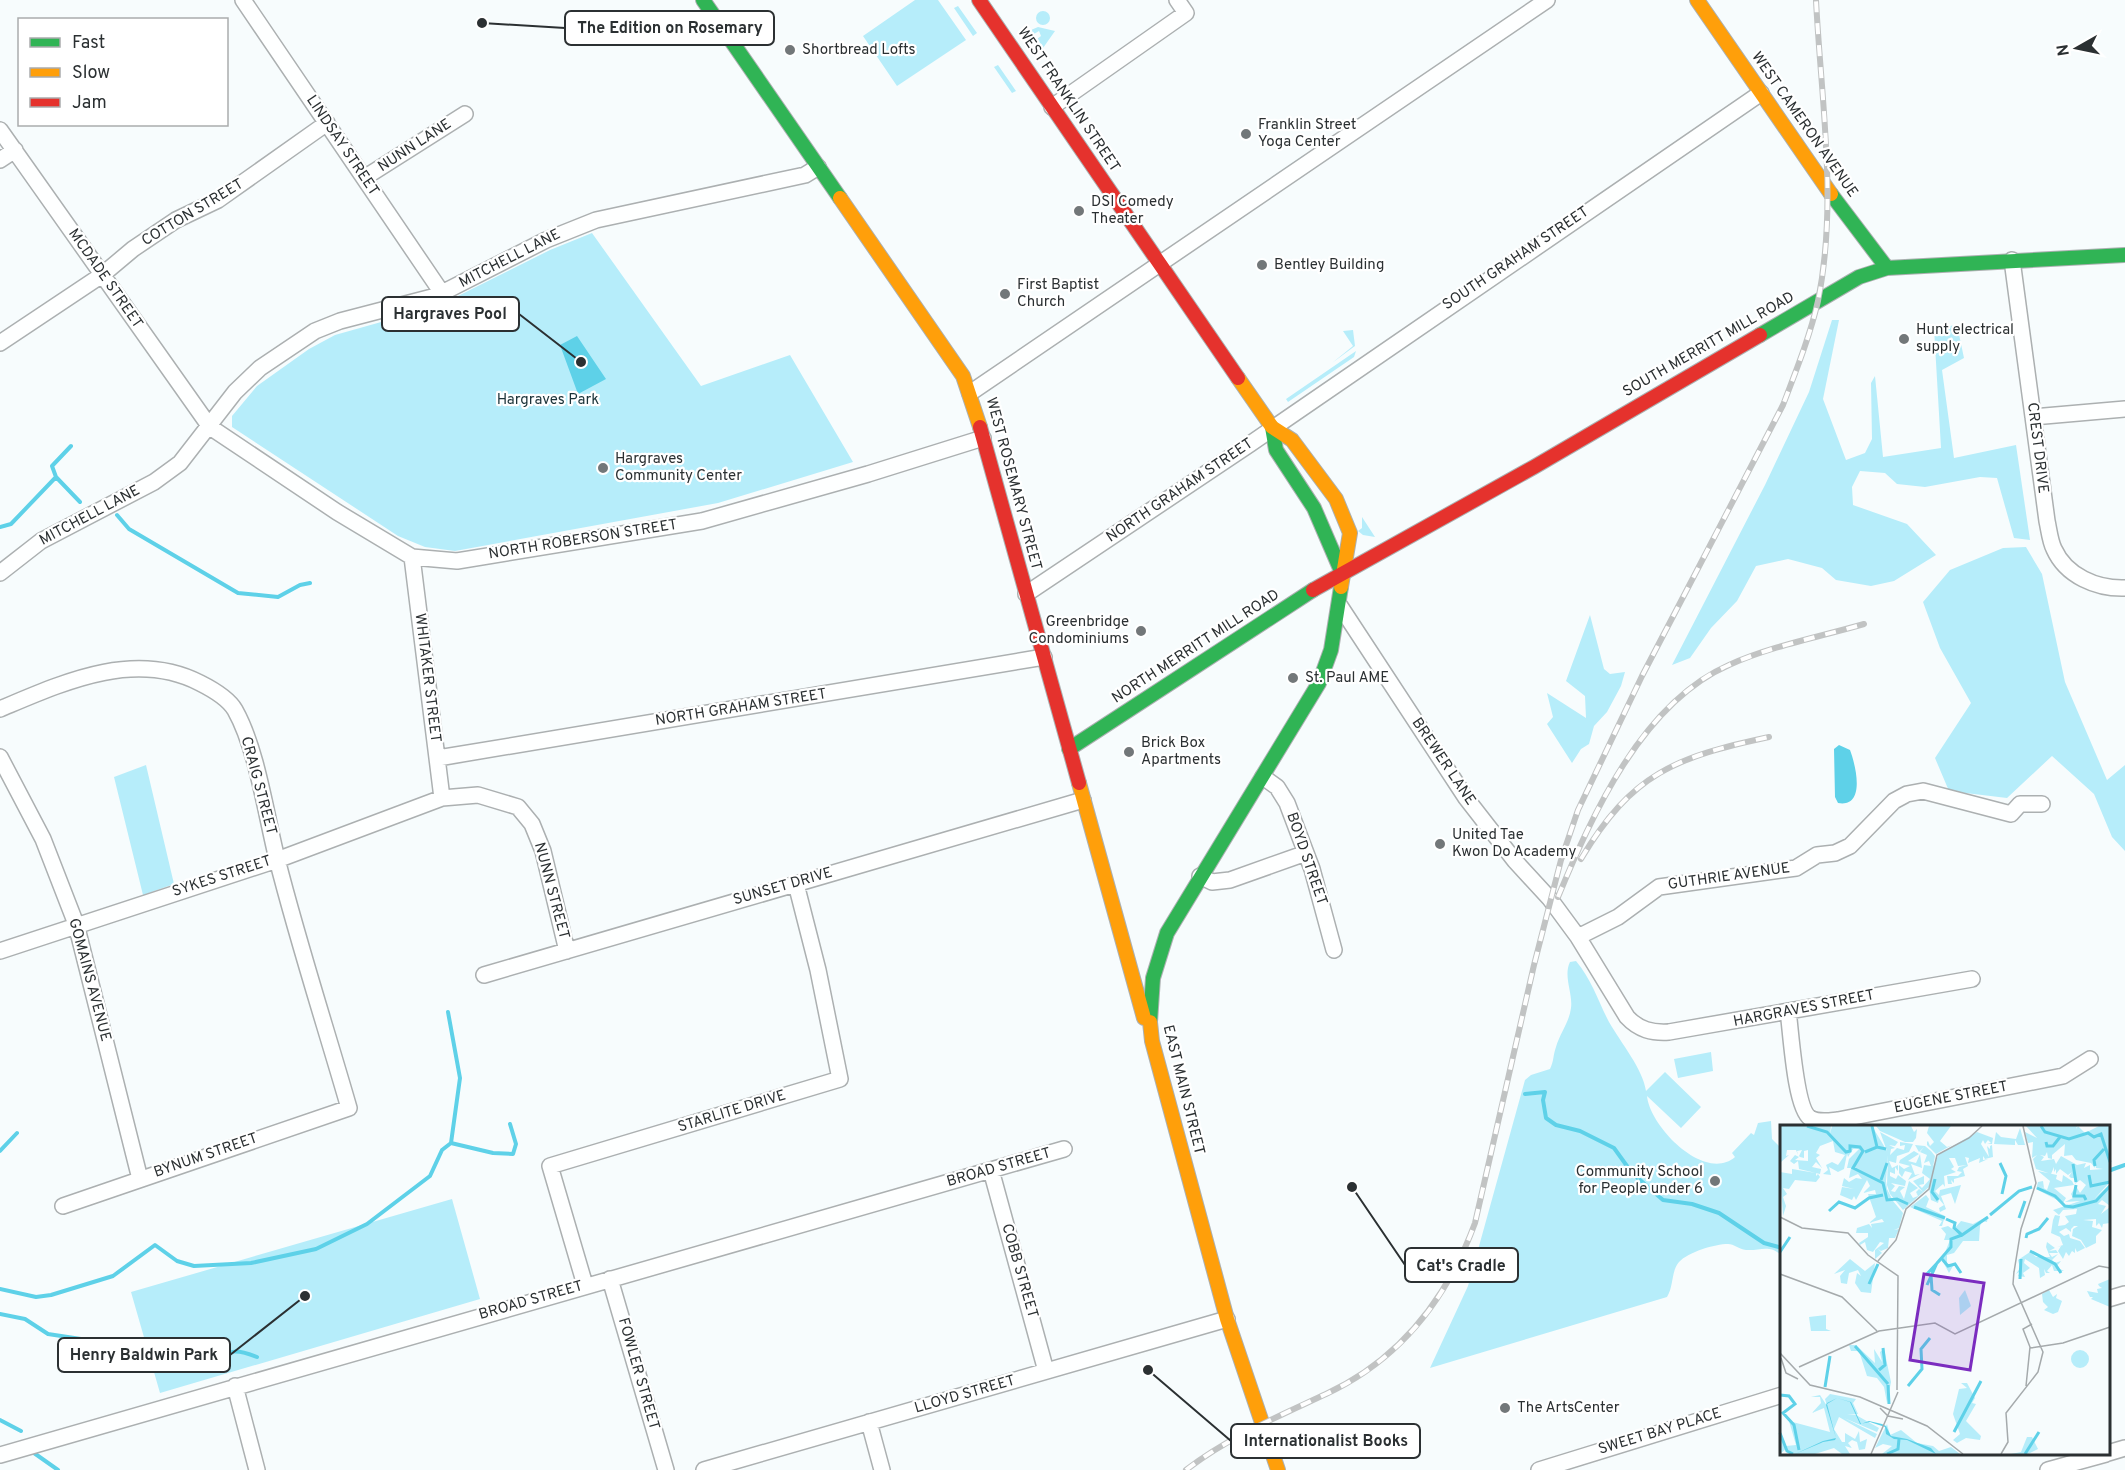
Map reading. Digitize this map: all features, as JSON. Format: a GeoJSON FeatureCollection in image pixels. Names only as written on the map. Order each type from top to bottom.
{"type":"FeatureCollection","features":[{"type":"Feature","properties":{"kind":"street","name":"LINDSAY STREET"},"geometry":{"type":"LineString","coordinates":[[243,0],[442,293]]}},
{"type":"Feature","properties":{"kind":"street","name":"WEST ROSEMARY STREET"},"geometry":{"type":"LineString","coordinates":[[703,0],[963,376],[983,438],[1152,1041]]}},
{"type":"Feature","properties":{"kind":"street","name":"WEST FRANKLIN STREET"},"geometry":{"type":"LineString","coordinates":[[979,0],[1272,427],[1292,440],[1342,511],[1350,533],[1342,573]]}},
{"type":"Feature","properties":{"kind":"street"},"geometry":{"type":"LineString","coordinates":[[1052,107],[1186,13],[1177,0]]}},
{"type":"Feature","properties":{"kind":"street"},"geometry":{"type":"LineString","coordinates":[[970,393],[1161,265],[1546,0]]}},
{"type":"Feature","properties":{"kind":"street","name":"WEST CAMERON AVENUE"},"geometry":{"type":"LineString","coordinates":[[1697,0],[1837,203],[1887,268]]}},
{"type":"Feature","properties":{"kind":"street","name":"SOUTH GRAHAM STREET"},"geometry":{"type":"LineString","coordinates":[[1272,427],[1761,93]]}},
{"type":"Feature","properties":{"kind":"street","name":"NUNN LANE"},"geometry":{"type":"LineString","coordinates":[[364,178],[465,114]]}},
{"type":"Feature","properties":{"kind":"street","name":"COTTON STREET"},"geometry":{"type":"LineString","coordinates":[[0,343],[102,274],[133,249],[176,220],[218,200],[327,123]]}},
{"type":"Feature","properties":{"kind":"street","name":"MCDADE STREET"},"geometry":{"type":"LineString","coordinates":[[0,130],[210,427]]}},
{"type":"Feature","properties":{"kind":"street"},"geometry":{"type":"LineString","coordinates":[[0,160],[15,150]]}},
{"type":"Feature","properties":{"kind":"street","name":"MITCHELL LANE"},"geometry":{"type":"LineString","coordinates":[[0,573],[41,541],[154,482],[180,463],[235,392],[260,368],[315,331],[340,321],[442,293],[571,228],[622,213],[806,175],[818,167]]}},
{"type":"Feature","properties":{"kind":"street","name":"SOUTH MERRITT MILL ROAD"},"geometry":{"type":"LineString","coordinates":[[1342,573],[1534,467],[1859,277],[1887,268],[2125,255]]}},
{"type":"Feature","properties":{"kind":"street","name":"CREST DRIVE"},"geometry":{"type":"LineString","coordinates":[[2012,260],[2047,521],[2053,549],[2066,566],[2081,579],[2096,585],[2125,588]]}},
{"type":"Feature","properties":{"kind":"street"},"geometry":{"type":"LineString","coordinates":[[2033,417],[2125,409]]}},
{"type":"Feature","properties":{"kind":"street","name":"NORTH ROBERSON STREET"},"geometry":{"type":"LineString","coordinates":[[210,427],[337,512],[412,557],[457,561],[702,520],[868,474],[983,438]]}},
{"type":"Feature","properties":{"kind":"street","name":"WEST FRANKLIN STREET"},"geometry":{"type":"LineString","coordinates":[[1272,427],[1276,450],[1314,508],[1342,573]]}},
{"type":"Feature","properties":{"kind":"street","name":"NORTH GRAHAM STREET"},"geometry":{"type":"LineString","coordinates":[[1026,594],[1272,427]]}},
{"type":"Feature","properties":{"kind":"street","name":"WHITAKER STREET"},"geometry":{"type":"LineString","coordinates":[[412,557],[442,798]]}},
{"type":"Feature","properties":{"kind":"street","name":"EAST MAIN STREET"},"geometry":{"type":"LineString","coordinates":[[1278,1470],[1227,1319],[1152,1041],[1148,1008],[1160,951],[1174,918],[1320,682],[1331,650],[1341,606],[1342,573]]}},
{"type":"Feature","properties":{"kind":"street","name":"NORTH MERRITT MILL ROAD"},"geometry":{"type":"LineString","coordinates":[[1069,749],[1342,573]]}},
{"type":"Feature","properties":{"kind":"street","name":"BREWER LANE"},"geometry":{"type":"LineString","coordinates":[[1341,606],[1466,798],[1515,861],[1550,899],[1578,937],[1623,1012],[1638,1026]]}},
{"type":"Feature","properties":{"kind":"street","name":"NORTH GRAHAM STREET"},"geometry":{"type":"LineString","coordinates":[[438,758],[1044,657]]}},
{"type":"Feature","properties":{"kind":"street","name":"CRAIG STREET"},"geometry":{"type":"LineString","coordinates":[[0,709],[69,681],[112,670],[163,671],[185,675],[215,691],[234,709],[248,741],[277,860],[349,1108]]}},
{"type":"Feature","properties":{"kind":"street","name":"GOMAINS AVENUE"},"geometry":{"type":"LineString","coordinates":[[0,757],[43,839],[76,924],[140,1179]]}},
{"type":"Feature","properties":{"kind":"street","name":"BOYD STREET"},"geometry":{"type":"LineString","coordinates":[[1263,777],[1281,792],[1306,853],[1334,950]]}},
{"type":"Feature","properties":{"kind":"street","name":"GUTHRIE AVENUE"},"geometry":{"type":"LineString","coordinates":[[1578,937],[1618,917],[1659,887],[1796,868],[1817,855],[1835,853],[1850,846],[1894,801],[1907,794],[1923,791],[2011,814],[2020,804],[2042,804]]}},
{"type":"Feature","properties":{"kind":"street","name":"NUNN STREET"},"geometry":{"type":"LineString","coordinates":[[442,798],[478,795],[501,800],[518,807],[532,824],[543,851],[567,951]]}},
{"type":"Feature","properties":{"kind":"street","name":"SYKES STREET"},"geometry":{"type":"LineString","coordinates":[[0,951],[76,924],[277,860],[442,798]]}},
{"type":"Feature","properties":{"kind":"street","name":"SUNSET DRIVE"},"geometry":{"type":"LineString","coordinates":[[484,975],[1083,800]]}},
{"type":"Feature","properties":{"kind":"street"},"geometry":{"type":"LineString","coordinates":[[1200,876],[1212,882],[1230,880],[1306,853]]}},
{"type":"Feature","properties":{"kind":"street","name":"STARLITE DRIVE"},"geometry":{"type":"LineString","coordinates":[[585,1285],[550,1166],[840,1079],[818,970],[796,884]]}},
{"type":"Feature","properties":{"kind":"street","name":"HARGRAVES STREET"},"geometry":{"type":"LineString","coordinates":[[1638,1026],[1649,1031],[1669,1032],[1972,979]]}},
{"type":"Feature","properties":{"kind":"street","name":"EUGENE STREET"},"geometry":{"type":"LineString","coordinates":[[1788,1011],[1800,1098],[1808,1117],[1817,1121],[1838,1120],[2063,1076],[2090,1059]]}},
{"type":"Feature","properties":{"kind":"street","name":"BYNUM STREET"},"geometry":{"type":"LineString","coordinates":[[63,1206],[349,1108]]}},
{"type":"Feature","properties":{"kind":"street","name":"BROAD STREET"},"geometry":{"type":"LineString","coordinates":[[0,1455],[1064,1149]]}},
{"type":"Feature","properties":{"kind":"street","name":"COBB STREET"},"geometry":{"type":"LineString","coordinates":[[991,1170],[1046,1371]]}},
{"type":"Feature","properties":{"kind":"street","name":"FOWLER STREET"},"geometry":{"type":"LineString","coordinates":[[610,1279],[666,1470]]}},
{"type":"Feature","properties":{"kind":"street"},"geometry":{"type":"LineString","coordinates":[[2110,1299],[2125,1295]]}},
{"type":"Feature","properties":{"kind":"street","name":"LLOYD STREET"},"geometry":{"type":"LineString","coordinates":[[704,1470],[1227,1319]]}},
{"type":"Feature","properties":{"kind":"street"},"geometry":{"type":"LineString","coordinates":[[235,1386],[257,1470]]}},
{"type":"Feature","properties":{"kind":"street","name":"SWEET BAY PLACE"},"geometry":{"type":"LineString","coordinates":[[1539,1470],[1780,1396]]}},
{"type":"Feature","properties":{"kind":"street"},"geometry":{"type":"LineString","coordinates":[[869,1422],[882,1470]]}},
{"type":"Feature","properties":{"kind":"street"},"geometry":{"type":"LineString","coordinates":[[2110,1452],[2125,1448]]}},
{"type":"Feature","properties":{"kind":"street"},"geometry":{"type":"LineString","coordinates":[[2048,1470],[2100,1455]]}},
{"type":"Feature","properties":{"kind":"green space"},"geometry":{"type":"Polygon","coordinates":[[[915,0],[938,0],[966,40],[897,86],[863,36],[915,0]]]}},
{"type":"Feature","properties":{"kind":"green space"},"geometry":{"type":"Polygon","coordinates":[[[958,6],[977,33],[973,36],[954,8],[958,6]]]}},
{"type":"Feature","properties":{"kind":"green space"},"geometry":{"type":"Polygon","coordinates":[[[1040,11],[1046,11],[1050,18],[1046,25],[1040,25],[1036,21],[1036,15],[1040,11]]]}},
{"type":"Feature","properties":{"kind":"green space"},"geometry":{"type":"Polygon","coordinates":[[[1038,27],[1055,31],[1043,48],[1037,39],[1041,36],[1039,31],[1034,34],[1031,30],[1038,27]]]}},
{"type":"Feature","properties":{"kind":"green space"},"geometry":{"type":"Polygon","coordinates":[[[998,65],[1016,91],[1012,93],[994,67],[998,65]]]}},
{"type":"Feature","properties":{"kind":"green space"},"geometry":{"type":"Polygon","coordinates":[[[1304,155],[1304,157],[1177,242],[1304,155]]]}},
{"type":"Feature","properties":{"kind":"green space","name":"Hargraves Park"},"geometry":{"type":"Polygon","coordinates":[[[592,233],[701,386],[790,355],[853,462],[718,503],[455,551],[425,547],[398,536],[232,427],[232,416],[257,386],[309,349],[335,335],[438,306],[550,250],[592,233]]]}},
{"type":"Feature","properties":{"kind":"green space"},"geometry":{"type":"Polygon","coordinates":[[[1832,320],[1839,320],[1823,399],[1846,460],[1865,453],[1872,439],[1871,383],[1875,376],[1883,457],[1941,448],[1934,328],[1957,325],[1964,358],[1942,370],[1954,458],[2016,445],[2030,540],[2014,538],[1997,478],[1980,477],[1925,487],[1897,484],[1885,473],[1860,471],[1852,487],[1853,505],[1907,524],[1936,555],[1894,581],[1871,586],[1836,580],[1822,568],[1788,559],[1756,566],[1737,601],[1711,628],[1690,658],[1672,665],[1765,485],[1809,392],[1832,320]]]}},
{"type":"Feature","properties":{"kind":"green space"},"geometry":{"type":"Polygon","coordinates":[[[1353,330],[1355,346],[1332,363],[1353,346],[1343,331],[1353,330]]]}},
{"type":"Feature","properties":{"kind":"green space"},"geometry":{"type":"Polygon","coordinates":[[[1356,351],[1354,357],[1288,402],[1286,399],[1356,351]]]}},
{"type":"Feature","properties":{"kind":"green space"},"geometry":{"type":"Polygon","coordinates":[[[1362,517],[1375,537],[1363,535],[1358,531],[1362,528],[1362,517]]]}},
{"type":"Feature","properties":{"kind":"green space"},"geometry":{"type":"Polygon","coordinates":[[[2026,547],[2042,574],[2065,682],[2107,780],[2125,765],[2125,851],[2112,837],[2094,794],[2052,756],[2007,798],[1949,791],[1935,758],[1971,703],[1940,648],[1923,602],[1950,570],[2003,548],[2026,547]]]}},
{"type":"Feature","properties":{"kind":"green space"},"geometry":{"type":"Polygon","coordinates":[[[1590,615],[1604,669],[1610,674],[1625,672],[1621,686],[1607,712],[1594,726],[1589,744],[1581,749],[1572,763],[1547,724],[1553,717],[1547,693],[1586,718],[1585,696],[1566,681],[1590,615]]]}},
{"type":"Feature","properties":{"kind":"green space"},"geometry":{"type":"Polygon","coordinates":[[[146,765],[174,884],[143,895],[114,777],[146,765]]]}},
{"type":"Feature","properties":{"kind":"green space"},"geometry":{"type":"Polygon","coordinates":[[[1576,961],[1591,983],[1609,1022],[1641,1074],[1646,1091],[1665,1072],[1701,1107],[1681,1128],[1647,1096],[1650,1109],[1658,1122],[1681,1148],[1709,1163],[1723,1163],[1735,1157],[1732,1153],[1751,1133],[1754,1135],[1758,1123],[1771,1121],[1772,1139],[1780,1147],[1780,1254],[1768,1249],[1746,1250],[1728,1244],[1702,1249],[1683,1258],[1676,1266],[1667,1297],[1430,1368],[1468,1286],[1525,1080],[1531,1075],[1550,1069],[1568,1018],[1571,1008],[1567,973],[1570,962],[1576,961]]]}},
{"type":"Feature","properties":{"kind":"green space"},"geometry":{"type":"Polygon","coordinates":[[[1711,1052],[1713,1071],[1678,1078],[1674,1059],[1711,1052]]]}},
{"type":"Feature","properties":{"kind":"green space"},"geometry":{"type":"Polygon","coordinates":[[[452,1199],[480,1299],[160,1393],[131,1292],[452,1199]]]}},
{"type":"Feature","properties":{"kind":"water"},"geometry":{"type":"Polygon","coordinates":[[[577,336],[606,379],[578,394],[560,345],[577,336]]]}},
{"type":"Feature","properties":{"kind":"water"},"geometry":{"type":"Polygon","coordinates":[[[1839,745],[1850,750],[1855,766],[1856,793],[1847,803],[1838,803],[1835,797],[1834,749],[1839,745]]]}},
{"type":"Feature","properties":{"kind":"waterway"},"geometry":{"type":"LineString","coordinates":[[0,527],[11,524],[56,477],[52,466],[71,446]]}},
{"type":"Feature","properties":{"kind":"waterway"},"geometry":{"type":"LineString","coordinates":[[56,477],[80,502]]}},
{"type":"Feature","properties":{"kind":"waterway"},"geometry":{"type":"LineString","coordinates":[[117,515],[129,529],[238,593],[278,597],[300,585],[310,583]]}},
{"type":"Feature","properties":{"kind":"waterway"},"geometry":{"type":"LineString","coordinates":[[0,1289],[36,1297],[51,1295],[113,1276],[155,1245],[177,1261],[194,1266],[251,1263],[316,1249],[367,1224],[430,1176],[442,1150],[451,1143],[460,1078],[448,1012]]}},
{"type":"Feature","properties":{"kind":"waterway"},"geometry":{"type":"LineString","coordinates":[[1525,1094],[1545,1092],[1543,1100],[1546,1118],[1556,1125],[1580,1131],[1614,1148],[1632,1173],[1663,1200],[1692,1204],[1719,1213],[1764,1243],[1780,1247]]}},
{"type":"Feature","properties":{"kind":"waterway"},"geometry":{"type":"LineString","coordinates":[[451,1143],[493,1153],[513,1154],[516,1144],[510,1124]]}},
{"type":"Feature","properties":{"kind":"waterway"},"geometry":{"type":"LineString","coordinates":[[0,1151],[17,1133]]}},
{"type":"Feature","properties":{"kind":"waterway"},"geometry":{"type":"LineString","coordinates":[[2110,1170],[2125,1165]]}},
{"type":"Feature","properties":{"kind":"waterway"},"geometry":{"type":"LineString","coordinates":[[0,1314],[25,1319],[48,1334],[140,1348],[156,1348],[170,1355],[195,1356],[214,1362],[229,1352],[245,1353],[257,1357]]}},
{"type":"Feature","properties":{"kind":"waterway"},"geometry":{"type":"LineString","coordinates":[[0,1420],[21,1431]]}},
{"type":"Feature","properties":{"kind":"waterway"},"geometry":{"type":"LineString","coordinates":[[34,1453],[58,1470]]}},
{"type":"Feature","properties":{"kind":"railway"},"geometry":{"type":"LineString","coordinates":[[1186,1470],[1219,1447],[1353,1380],[1377,1363],[1399,1345],[1418,1324],[1435,1301],[1464,1251],[1475,1223],[1534,965],[1561,860],[1578,810],[1642,676],[1783,405],[1815,314],[1824,264],[1827,226],[1826,151],[1816,0]]}},
{"type":"Feature","properties":{"kind":"railway"},"geometry":{"type":"LineString","coordinates":[[1558,897],[1604,798],[1646,733],[1670,706],[1698,683],[1745,658],[1864,624]]}},
{"type":"Feature","properties":{"kind":"railway"},"geometry":{"type":"LineString","coordinates":[[1581,859],[1619,806],[1659,773],[1708,752],[1769,737]]}},
{"type":"Feature","properties":{"kind":"traffic: fast"},"geometry":{"type":"LineString","coordinates":[[703,0],[840,198]]}},
{"type":"Feature","properties":{"kind":"traffic: fast"},"geometry":{"type":"LineString","coordinates":[[1831,194],[1887,268]]}},
{"type":"Feature","properties":{"kind":"traffic: fast"},"geometry":{"type":"LineString","coordinates":[[1760,335],[1859,277],[1887,268],[2125,255]]}},
{"type":"Feature","properties":{"kind":"traffic: fast"},"geometry":{"type":"LineString","coordinates":[[1272,427],[1276,450],[1314,508],[1342,573]]}},
{"type":"Feature","properties":{"kind":"traffic: fast"},"geometry":{"type":"LineString","coordinates":[[1150,1022],[1153,978],[1167,933],[1319,683],[1331,650],[1341,587]]}},
{"type":"Feature","properties":{"kind":"traffic: fast"},"geometry":{"type":"LineString","coordinates":[[1069,749],[1313,590]]}},
{"type":"Feature","properties":{"kind":"traffic: slow"},"geometry":{"type":"LineString","coordinates":[[1697,0],[1831,194]]}},
{"type":"Feature","properties":{"kind":"traffic: slow"},"geometry":{"type":"LineString","coordinates":[[840,198],[963,376],[980,427]]}},
{"type":"Feature","properties":{"kind":"traffic: slow"},"geometry":{"type":"LineString","coordinates":[[1238,378],[1272,427],[1292,440],[1336,499],[1350,533],[1341,587]]}},
{"type":"Feature","properties":{"kind":"traffic: slow"},"geometry":{"type":"LineString","coordinates":[[1079,783],[1144,1018]]}},
{"type":"Feature","properties":{"kind":"traffic: slow"},"geometry":{"type":"LineString","coordinates":[[1150,1022],[1152,1041],[1227,1319],[1278,1470]]}},
{"type":"Feature","properties":{"kind":"traffic: jam"},"geometry":{"type":"LineString","coordinates":[[979,0],[1238,378]]}},
{"type":"Feature","properties":{"kind":"traffic: jam"},"geometry":{"type":"LineString","coordinates":[[1313,590],[1534,467],[1760,335]]}},
{"type":"Feature","properties":{"kind":"traffic: jam"},"geometry":{"type":"LineString","coordinates":[[980,427],[1079,783]]}},
{"type":"Feature","properties":{"kind":"place","name":"The Edition on Rosemary"},"geometry":{"type":"Point","coordinates":[482,23]}},
{"type":"Feature","properties":{"kind":"place","name":"Shortbread Lofts"},"geometry":{"type":"Point","coordinates":[790,50]}},
{"type":"Feature","properties":{"kind":"place","name":"Franklin Street Yoga Center"},"geometry":{"type":"Point","coordinates":[1246,134]}},
{"type":"Feature","properties":{"kind":"place","name":"DSI Comedy Theater"},"geometry":{"type":"Point","coordinates":[1079,211]}},
{"type":"Feature","properties":{"kind":"place","name":"Bentley Building"},"geometry":{"type":"Point","coordinates":[1262,265]}},
{"type":"Feature","properties":{"kind":"place","name":"First Baptist Church"},"geometry":{"type":"Point","coordinates":[1005,294]}},
{"type":"Feature","properties":{"kind":"place","name":"Hunt electrical supply"},"geometry":{"type":"Point","coordinates":[1904,339]}},
{"type":"Feature","properties":{"kind":"place","name":"Hargraves Pool"},"geometry":{"type":"Point","coordinates":[581,362]}},
{"type":"Feature","properties":{"kind":"place","name":"Hargraves Community Center"},"geometry":{"type":"Point","coordinates":[603,468]}},
{"type":"Feature","properties":{"kind":"place","name":"Greenbridge Condominiums"},"geometry":{"type":"Point","coordinates":[1141,631]}},
{"type":"Feature","properties":{"kind":"place","name":"St. Paul AME"},"geometry":{"type":"Point","coordinates":[1293,678]}},
{"type":"Feature","properties":{"kind":"place","name":"Brick Box Apartments"},"geometry":{"type":"Point","coordinates":[1129,752]}},
{"type":"Feature","properties":{"kind":"place","name":"United Tae Kwon Do Academy"},"geometry":{"type":"Point","coordinates":[1440,844]}},
{"type":"Feature","properties":{"kind":"place","name":"Community School for People under 6"},"geometry":{"type":"Point","coordinates":[1715,1181]}},
{"type":"Feature","properties":{"kind":"place","name":"Cat's Cradle"},"geometry":{"type":"Point","coordinates":[1352,1187]}},
{"type":"Feature","properties":{"kind":"place","name":"Henry Baldwin Park"},"geometry":{"type":"Point","coordinates":[305,1296]}},
{"type":"Feature","properties":{"kind":"place","name":"Internationalist Books"},"geometry":{"type":"Point","coordinates":[1148,1370]}},
{"type":"Feature","properties":{"kind":"place","name":"The ArtsCenter"},"geometry":{"type":"Point","coordinates":[1505,1408]}}]}
